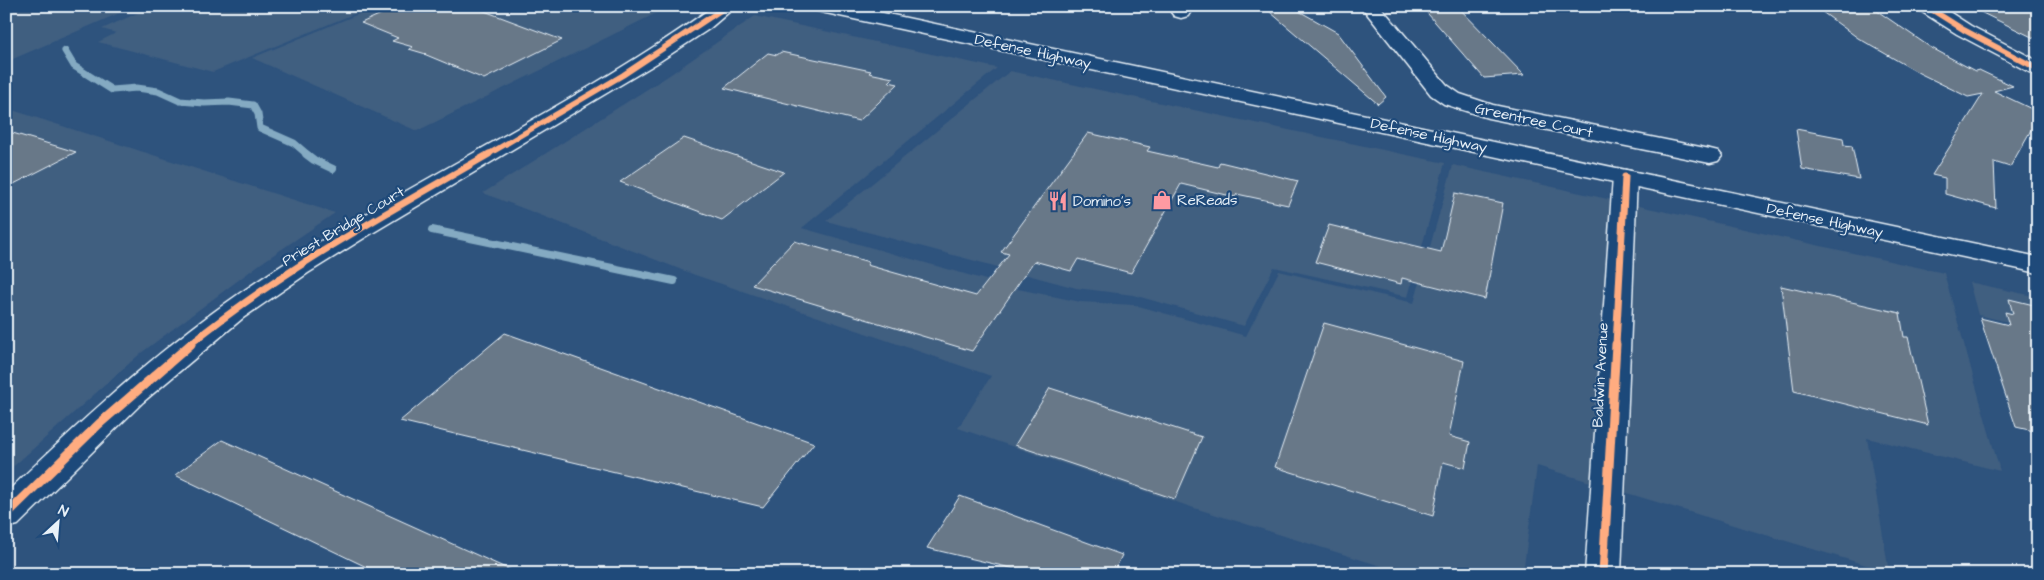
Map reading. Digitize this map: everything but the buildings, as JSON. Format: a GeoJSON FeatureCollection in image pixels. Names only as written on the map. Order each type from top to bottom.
{"type":"FeatureCollection","features":[{"type":"Feature","properties":{"kind":"street","name":"Priest Bridge Court"},"geometry":{"type":"LineString","coordinates":[[6,515],[107,417],[194,343],[267,288],[468,166],[628,74],[727,6]]}},
{"type":"Feature","properties":{"kind":"street","name":"Defense Highway"},"geometry":{"type":"LineString","coordinates":[[820,6],[2038,265]]}},
{"type":"Feature","properties":{"kind":"street","name":"Greentree Court"},"geometry":{"type":"LineString","coordinates":[[1370,6],[1439,90],[1452,99],[1488,112],[1710,156]]}},
{"type":"Feature","properties":{"kind":"street"},"geometry":{"type":"LineString","coordinates":[[1926,6],[1964,30],[2038,69]]}},
{"type":"Feature","properties":{"kind":"street","name":"Baldwin Avenue"},"geometry":{"type":"LineString","coordinates":[[1603,574],[1625,177]]}},
{"type":"Feature","properties":{"kind":"shaded area"},"geometry":{"type":"Polygon","coordinates":[[[6,6],[136,6],[6,62],[6,6]]]}},
{"type":"Feature","properties":{"kind":"shaded area"},"geometry":{"type":"Polygon","coordinates":[[[153,6],[373,6],[213,72],[98,42],[116,33],[102,29],[153,6]]]}},
{"type":"Feature","properties":{"kind":"shaded area"},"geometry":{"type":"Polygon","coordinates":[[[378,6],[671,6],[417,131],[252,58],[378,6]]]}},
{"type":"Feature","properties":{"kind":"shaded area"},"geometry":{"type":"Polygon","coordinates":[[[755,16],[997,68],[802,228],[1018,289],[1081,302],[1135,305],[1246,336],[1279,271],[1414,303],[1453,165],[1944,273],[2000,471],[1867,438],[1889,572],[1537,466],[1523,574],[1407,574],[1191,507],[958,428],[991,376],[695,275],[483,193],[668,76],[755,16]]]}},
{"type":"Feature","properties":{"kind":"shaded area"},"geometry":{"type":"Polygon","coordinates":[[[1010,71],[1445,163],[1408,297],[1274,267],[1244,326],[1133,295],[1076,288],[826,221],[1010,71]]]}},
{"type":"Feature","properties":{"kind":"shaded area"},"geometry":{"type":"Polygon","coordinates":[[[6,108],[335,213],[260,264],[141,353],[6,473],[6,108]]]}},
{"type":"Feature","properties":{"kind":"shaded area"},"geometry":{"type":"Polygon","coordinates":[[[1969,282],[2038,297],[2038,342],[2012,336],[2008,322],[1978,315],[1969,282]]]}},
{"type":"Feature","properties":{"kind":"waterway"},"geometry":{"type":"LineString","coordinates":[[65,51],[74,66],[112,90],[137,88],[158,91],[180,101],[204,103],[229,102],[253,105],[258,114],[260,128],[294,143],[308,155]]}},
{"type":"Feature","properties":{"kind":"waterway"},"geometry":{"type":"LineString","coordinates":[[306,154],[333,169]]}},
{"type":"Feature","properties":{"kind":"waterway"},"geometry":{"type":"LineString","coordinates":[[432,230],[674,281]]}},
{"type":"Feature","properties":{"kind":"cycle path"},"geometry":{"type":"LineString","coordinates":[[6,515],[67,454],[165,365],[268,287],[360,229],[623,75],[676,42],[727,6]]}},
{"type":"Feature","properties":{"kind":"cycle path"},"geometry":{"type":"LineString","coordinates":[[1926,6],[1964,30],[2038,69]]}},
{"type":"Feature","properties":{"kind":"cycle path"},"geometry":{"type":"LineString","coordinates":[[1603,574],[1625,177]]}},
{"type":"Feature","properties":{"kind":"place","name":"ReReads"},"geometry":{"type":"Point","coordinates":[1162,200]}},
{"type":"Feature","properties":{"kind":"place","name":"Domino's"},"geometry":{"type":"Point","coordinates":[1058,201]}}]}
